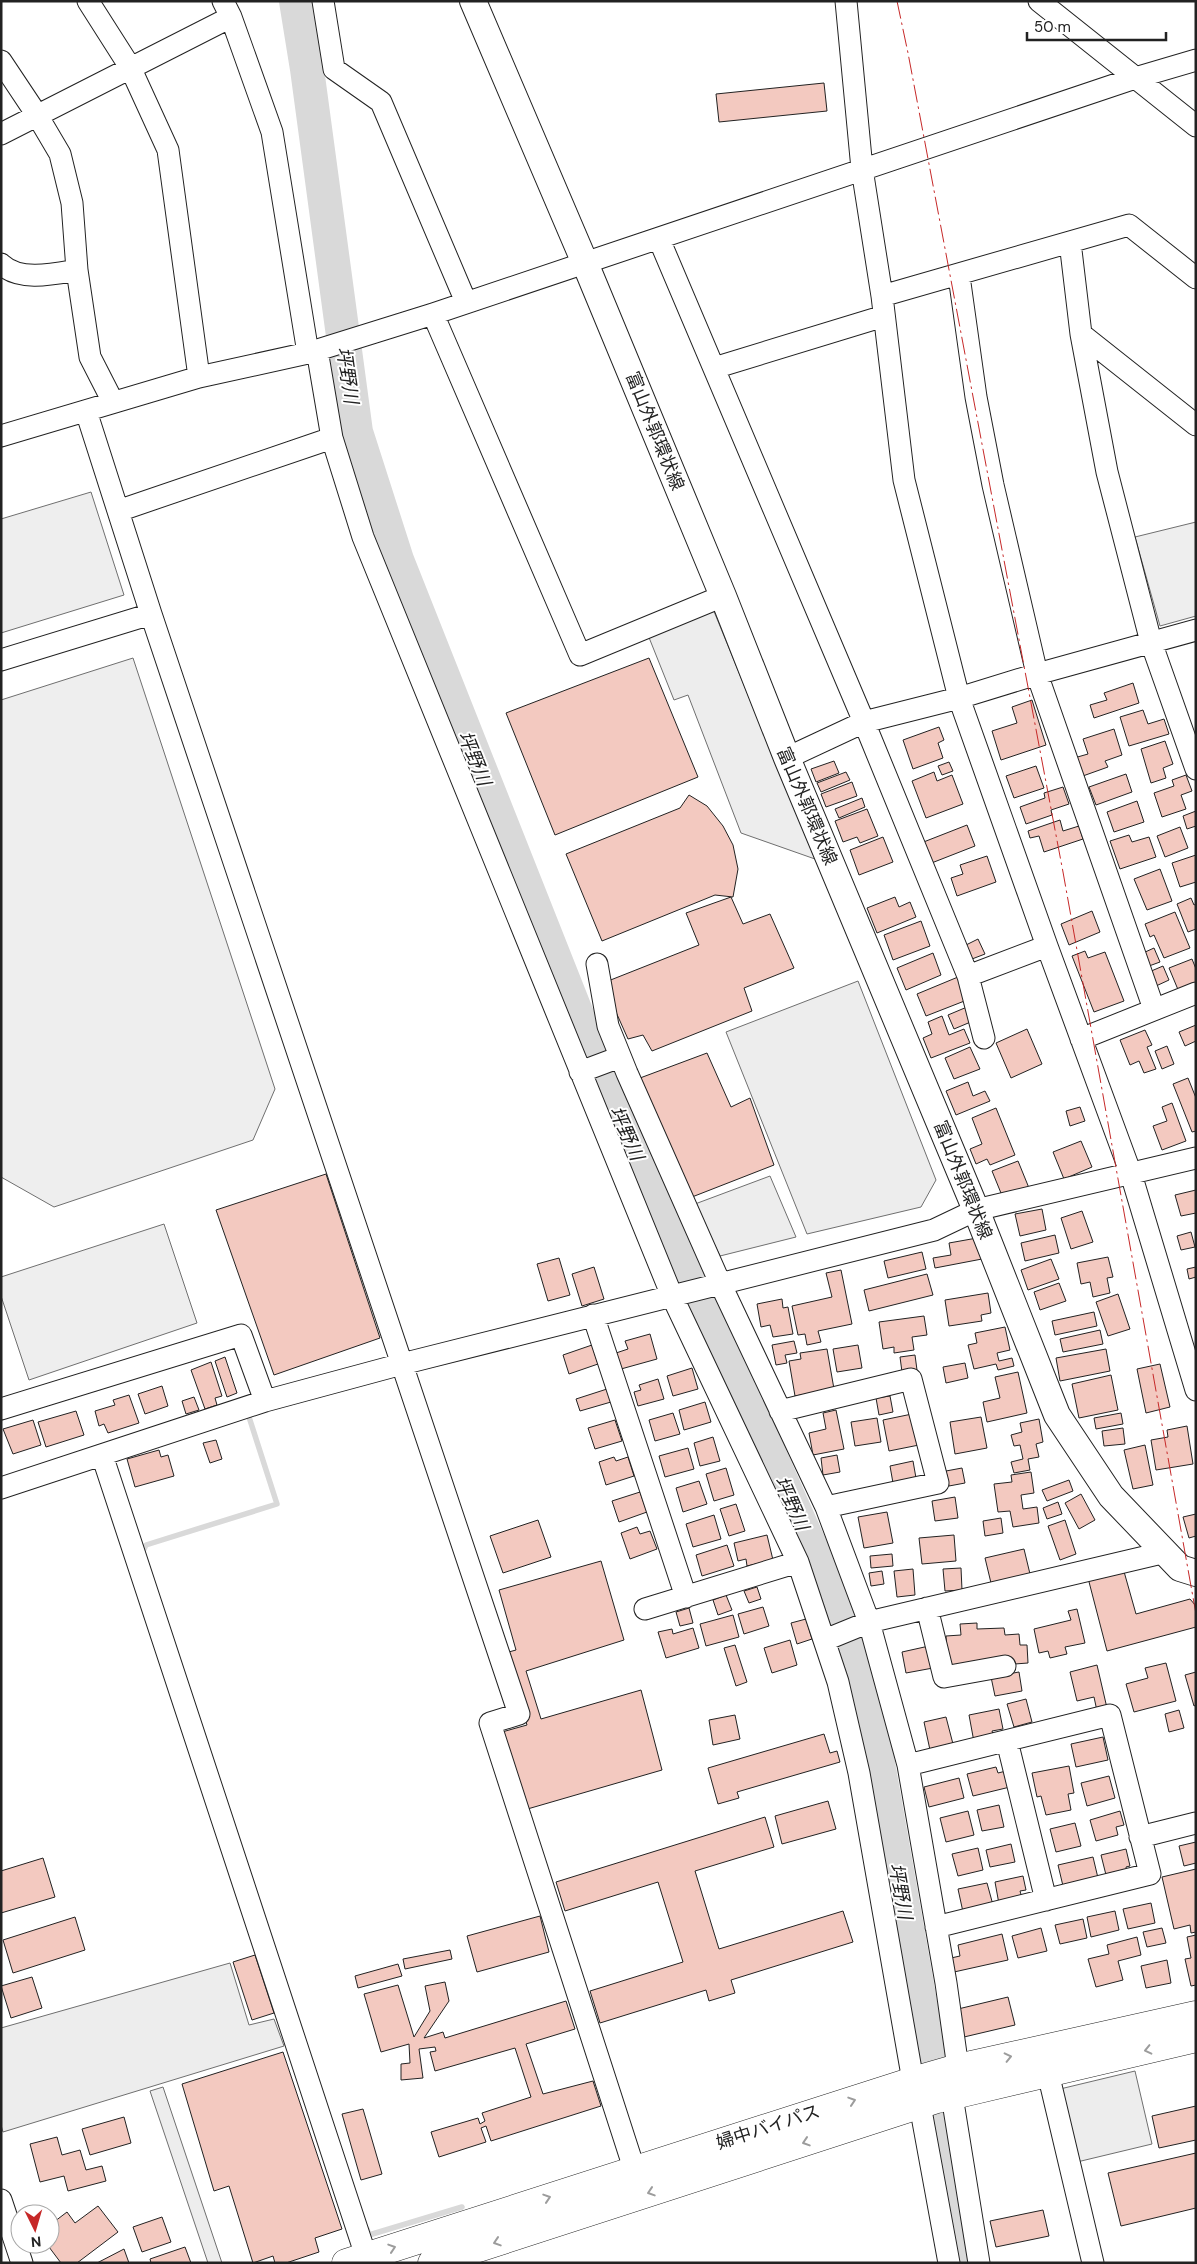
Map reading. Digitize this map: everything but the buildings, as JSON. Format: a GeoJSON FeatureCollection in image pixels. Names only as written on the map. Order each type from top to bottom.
{"type":"FeatureCollection","features":[{"type":"Feature","properties":{"kind":"highway","name":"婦中バイパス"},"geometry":{"type":"LineString","coordinates":[[356,2259],[917,2093],[952,2096],[1195,2035]]}},
{"type":"Feature","properties":{"kind":"highway","name":"婦中バイパス"},"geometry":{"type":"LineString","coordinates":[[432,2263],[917,2093],[958,2068],[1195,2035]]}},
{"type":"Feature","properties":{"kind":"main road","name":"富山外郭環状線"},"geometry":{"type":"LineString","coordinates":[[473,1],[585,263],[723,596],[787,758],[976,1210],[1058,1415],[1111,1496],[1180,1568],[1196,1573]]}},
{"type":"Feature","properties":{"kind":"street"},"geometry":{"type":"LineString","coordinates":[[88,1],[130,67],[168,150],[199,377]]}},
{"type":"Feature","properties":{"kind":"street"},"geometry":{"type":"LineString","coordinates":[[323,1],[334,68],[381,102],[466,302]]}},
{"type":"Feature","properties":{"kind":"street"},"geometry":{"type":"LineString","coordinates":[[846,1],[862,169],[883,306],[904,480],[959,698],[1046,946],[1131,1174],[1188,1337],[1196,1390]]}},
{"type":"Feature","properties":{"kind":"street"},"geometry":{"type":"LineString","coordinates":[[1039,1],[1196,126]]}},
{"type":"Feature","properties":{"kind":"street"},"geometry":{"type":"LineString","coordinates":[[1,134],[130,67],[227,9],[272,132],[317,350],[332,438],[363,537],[672,1296],[798,1562],[825,1640],[838,1682],[859,1773],[950,2263]]}},
{"type":"Feature","properties":{"kind":"street"},"geometry":{"type":"LineString","coordinates":[[1,436],[199,377],[317,350],[433,314],[1135,78],[1196,60]]}},
{"type":"Feature","properties":{"kind":"street"},"geometry":{"type":"LineString","coordinates":[[1,61],[60,154],[72,203],[76,270],[90,357],[113,402]]}},
{"type":"Feature","properties":{"kind":"street"},"geometry":{"type":"LineString","coordinates":[[714,368],[959,276],[1129,225],[1196,278]]}},
{"type":"Feature","properties":{"kind":"street"},"geometry":{"type":"LineString","coordinates":[[659,239],[864,722],[968,976],[984,1038]]}},
{"type":"Feature","properties":{"kind":"street"},"geometry":{"type":"LineString","coordinates":[[1070,242],[1081,334],[1107,472],[1151,642],[1194,759]]}},
{"type":"Feature","properties":{"kind":"street"},"geometry":{"type":"LineString","coordinates":[[1,264],[7,270],[41,276],[76,270]]}},
{"type":"Feature","properties":{"kind":"street"},"geometry":{"type":"LineString","coordinates":[[959,276],[976,397],[992,485],[1037,674],[1154,1009]]}},
{"type":"Feature","properties":{"kind":"street"},"geometry":{"type":"LineString","coordinates":[[433,314],[580,655],[723,596]]}},
{"type":"Feature","properties":{"kind":"street"},"geometry":{"type":"LineString","coordinates":[[1081,334],[1196,425]]}},
{"type":"Feature","properties":{"kind":"street"},"geometry":{"type":"LineString","coordinates":[[86,411],[151,614],[519,1714],[490,1723],[631,2159]]}},
{"type":"Feature","properties":{"kind":"street"},"geometry":{"type":"LineString","coordinates":[[118,511],[332,438]]}},
{"type":"Feature","properties":{"kind":"street"},"geometry":{"type":"LineString","coordinates":[[1,660],[151,614]]}},
{"type":"Feature","properties":{"kind":"street"},"geometry":{"type":"LineString","coordinates":[[787,758],[864,722],[959,698],[1037,674],[1196,630]]}},
{"type":"Feature","properties":{"kind":"street"},"geometry":{"type":"LineString","coordinates":[[968,976],[1046,946]]}},
{"type":"Feature","properties":{"kind":"street"},"geometry":{"type":"LineString","coordinates":[[597,964],[608,1026],[620,1057],[720,1283],[826,1508],[869,1622],[908,1765],[958,2068]]}},
{"type":"Feature","properties":{"kind":"street"},"geometry":{"type":"LineString","coordinates":[[1081,1039],[1196,993]]}},
{"type":"Feature","properties":{"kind":"street"},"geometry":{"type":"LineString","coordinates":[[580,1072],[620,1057]]}},
{"type":"Feature","properties":{"kind":"street"},"geometry":{"type":"LineString","coordinates":[[1,1488],[265,1401],[593,1315],[934,1230],[976,1210],[1196,1158]]}},
{"type":"Feature","properties":{"kind":"street"},"geometry":{"type":"LineString","coordinates":[[593,1315],[686,1597]]}},
{"type":"Feature","properties":{"kind":"street"},"geometry":{"type":"LineString","coordinates":[[1,1410],[240,1335],[265,1401]]}},
{"type":"Feature","properties":{"kind":"street"},"geometry":{"type":"LineString","coordinates":[[780,1411],[911,1379],[938,1482],[826,1508]]}},
{"type":"Feature","properties":{"kind":"street"},"geometry":{"type":"LineString","coordinates":[[102,1455],[356,2259]]}},
{"type":"Feature","properties":{"kind":"street"},"geometry":{"type":"LineString","coordinates":[[825,1640],[869,1622],[1166,1552]]}},
{"type":"Feature","properties":{"kind":"street"},"geometry":{"type":"LineString","coordinates":[[645,1609],[798,1562]]}},
{"type":"Feature","properties":{"kind":"street"},"geometry":{"type":"LineString","coordinates":[[927,1608],[944,1677],[1005,1666]]}},
{"type":"Feature","properties":{"kind":"street"},"geometry":{"type":"LineString","coordinates":[[908,1765],[1110,1715],[1150,1874],[936,1927]]}},
{"type":"Feature","properties":{"kind":"street"},"geometry":{"type":"LineString","coordinates":[[1007,1741],[1046,1900]]}},
{"type":"Feature","properties":{"kind":"street"},"geometry":{"type":"LineString","coordinates":[[1140,1837],[1196,1823]]}},
{"type":"Feature","properties":{"kind":"street"},"geometry":{"type":"LineString","coordinates":[[1048,2073],[1093,2263]]}},
{"type":"Feature","properties":{"kind":"street"},"geometry":{"type":"LineString","coordinates":[[952,2096],[979,2263]]}},
{"type":"Feature","properties":{"kind":"street"},"geometry":{"type":"LineString","coordinates":[[1,2200],[22,2263]]}},
{"type":"Feature","properties":{"kind":"shaded area"},"geometry":{"type":"Polygon","coordinates":[[[91,492],[124,595],[1,633],[1,519],[91,492]]]}},
{"type":"Feature","properties":{"kind":"shaded area"},"geometry":{"type":"Polygon","coordinates":[[[1196,522],[1196,616],[1160,626],[1135,537],[1196,522]]]}},
{"type":"Feature","properties":{"kind":"shaded area"},"geometry":{"type":"Polygon","coordinates":[[[713,609],[815,859],[741,833],[688,695],[674,700],[648,635],[713,609]]]}},
{"type":"Feature","properties":{"kind":"shaded area"},"geometry":{"type":"Polygon","coordinates":[[[133,658],[275,1089],[253,1140],[54,1207],[1,1177],[1,700],[133,658]]]}},
{"type":"Feature","properties":{"kind":"shaded area"},"geometry":{"type":"Polygon","coordinates":[[[858,981],[936,1180],[921,1207],[807,1234],[726,1032],[858,981]]]}},
{"type":"Feature","properties":{"kind":"shaded area"},"geometry":{"type":"Polygon","coordinates":[[[770,1176],[796,1237],[720,1256],[695,1204],[770,1176]]]}},
{"type":"Feature","properties":{"kind":"shaded area"},"geometry":{"type":"Polygon","coordinates":[[[164,1224],[197,1323],[29,1380],[1,1296],[1,1277],[164,1224]]]}},
{"type":"Feature","properties":{"kind":"shaded area"},"geometry":{"type":"Polygon","coordinates":[[[230,1963],[249,2025],[274,2019],[284,2046],[3,2132],[1,2125],[1,2028],[230,1963]]]}},
{"type":"Feature","properties":{"kind":"shaded area"},"geometry":{"type":"Polygon","coordinates":[[[1135,2071],[1152,2144],[1077,2162],[1060,2089],[1135,2071]]]}},
{"type":"Feature","properties":{"kind":"shaded area"},"geometry":{"type":"Polygon","coordinates":[[[163,2087],[222,2263],[208,2263],[150,2091],[163,2087]]]}},
{"type":"Feature","properties":{"kind":"waterway","name":"坪野川"},"geometry":{"type":"LineString","coordinates":[[296,1],[307,69],[356,432],[397,560],[601,1075],[829,1588],[859,1678],[875,1746],[966,2263]]}},
{"type":"Feature","properties":{"kind":"waterway"},"geometry":{"type":"LineString","coordinates":[[143,1556],[142,1553],[146,1545],[277,1504],[249,1417]]}},
{"type":"Feature","properties":{"kind":"waterway"},"geometry":{"type":"LineString","coordinates":[[367,2229],[369,2235],[462,2207]]}},
{"type":"Feature","properties":{"kind":"power"},"geometry":{"type":"LineString","coordinates":[[897,1],[1063,872],[1196,1614]]}}]}
